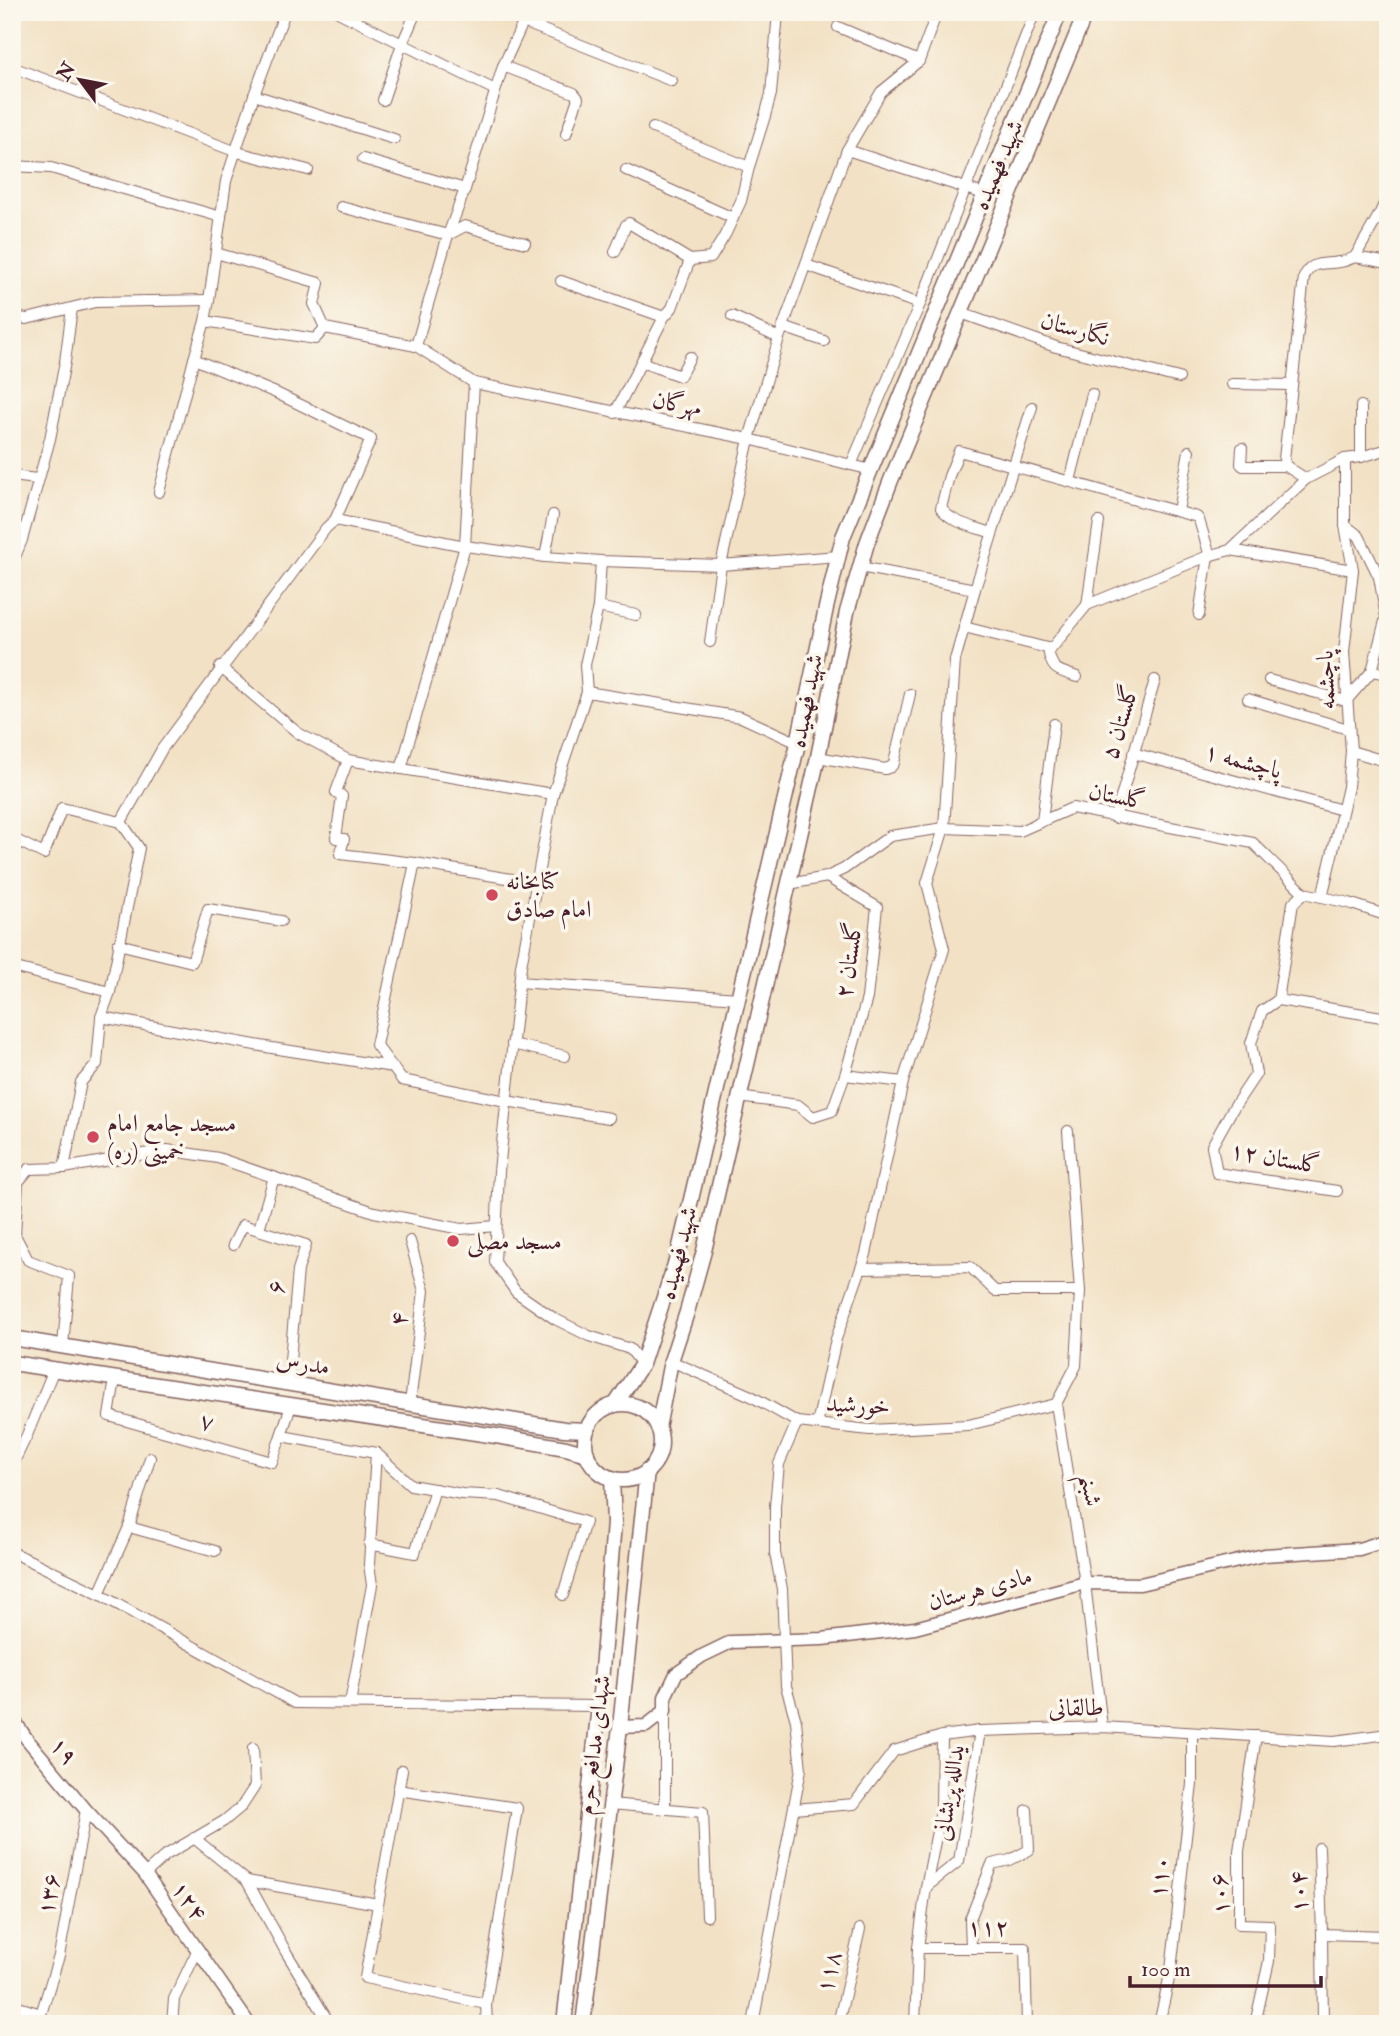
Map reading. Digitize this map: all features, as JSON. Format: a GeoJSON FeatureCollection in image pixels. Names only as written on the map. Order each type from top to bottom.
{"type":"FeatureCollection","features":[{"type":"Feature","properties":{"kind":"main road","name":"شهید فهمیده"},"geometry":{"type":"LineString","coordinates":[[615,1405],[642,1364],[678,1255],[798,743],[843,537],[1060,12]]}},
{"type":"Feature","properties":{"kind":"main road","name":"شهید فهمیده"},"geometry":{"type":"LineString","coordinates":[[658,1428],[671,1361],[687,1312],[723,1170],[818,757],[847,612],[867,543],[1086,12]]}},
{"type":"Feature","properties":{"kind":"main road"},"geometry":{"type":"LineString","coordinates":[[922,347],[924,354],[930,358],[944,355]]}},
{"type":"Feature","properties":{"kind":"main road"},"geometry":{"type":"LineString","coordinates":[[909,379],[921,379],[930,387]]}},
{"type":"Feature","properties":{"kind":"main road"},"geometry":{"type":"LineString","coordinates":[[699,1165],[709,1174],[723,1170]]}},
{"type":"Feature","properties":{"kind":"main road"},"geometry":{"type":"LineString","coordinates":[[692,1197],[702,1192],[715,1203]]}},
{"type":"Feature","properties":{"kind":"main road","name":"مدرس"},"geometry":{"type":"LineString","coordinates":[[12,1338],[564,1429],[587,1430]]}},
{"type":"Feature","properties":{"kind":"main road","name":"مدرس"},"geometry":{"type":"LineString","coordinates":[[12,1363],[496,1436],[587,1454]]}},
{"type":"Feature","properties":{"kind":"main road"},"geometry":{"type":"LineString","coordinates":[[615,1405],[636,1406],[653,1419],[658,1428],[661,1440],[655,1462],[647,1471],[636,1477],[624,1480],[601,1473],[587,1454],[587,1430],[593,1418],[615,1405]]}},
{"type":"Feature","properties":{"kind":"main road","name":"شهدای مدافع حرم"},"geometry":{"type":"LineString","coordinates":[[583,2024],[620,1727],[647,1471]]}},
{"type":"Feature","properties":{"kind":"main road","name":"شهدای مدافع حرم"},"geometry":{"type":"LineString","coordinates":[[564,2024],[599,1706],[614,1523],[612,1478]]}},
{"type":"Feature","properties":{"kind":"street"},"geometry":{"type":"LineString","coordinates":[[159,492],[205,321],[226,181],[254,94],[285,12]]}},
{"type":"Feature","properties":{"kind":"street"},"geometry":{"type":"LineString","coordinates":[[338,12],[495,90]]}},
{"type":"Feature","properties":{"kind":"street"},"geometry":{"type":"LineString","coordinates":[[383,100],[401,44],[416,12]]}},
{"type":"Feature","properties":{"kind":"street"},"geometry":{"type":"LineString","coordinates":[[615,252],[629,223],[690,260],[711,258],[722,242],[741,201],[771,94],[778,12]]}},
{"type":"Feature","properties":{"kind":"street"},"geometry":{"type":"LineString","coordinates":[[710,642],[721,565],[749,439],[779,338],[847,150],[881,92],[919,61],[937,12]]}},
{"type":"Feature","properties":{"kind":"street"},"geometry":{"type":"LineString","coordinates":[[851,465],[920,304],[1035,12]]}},
{"type":"Feature","properties":{"kind":"street"},"geometry":{"type":"LineString","coordinates":[[416,346],[448,235],[503,66],[526,17],[672,81]]}},
{"type":"Feature","properties":{"kind":"street"},"geometry":{"type":"LineString","coordinates":[[838,27],[919,61]]}},
{"type":"Feature","properties":{"kind":"street"},"geometry":{"type":"LineString","coordinates":[[503,66],[574,93],[578,98],[566,134]]}},
{"type":"Feature","properties":{"kind":"street"},"geometry":{"type":"LineString","coordinates":[[12,67],[237,152],[308,170]]}},
{"type":"Feature","properties":{"kind":"street"},"geometry":{"type":"LineString","coordinates":[[254,94],[394,139]]}},
{"type":"Feature","properties":{"kind":"street"},"geometry":{"type":"LineString","coordinates":[[653,128],[749,167]]}},
{"type":"Feature","properties":{"kind":"street"},"geometry":{"type":"LineString","coordinates":[[847,150],[984,194]]}},
{"type":"Feature","properties":{"kind":"street"},"geometry":{"type":"LineString","coordinates":[[363,159],[465,189]]}},
{"type":"Feature","properties":{"kind":"street"},"geometry":{"type":"LineString","coordinates":[[12,166],[51,168],[221,217]]}},
{"type":"Feature","properties":{"kind":"street"},"geometry":{"type":"LineString","coordinates":[[626,170],[733,218]]}},
{"type":"Feature","properties":{"kind":"street"},"geometry":{"type":"LineString","coordinates":[[1355,257],[1388,195]]}},
{"type":"Feature","properties":{"kind":"street"},"geometry":{"type":"LineString","coordinates":[[341,207],[448,235],[465,226],[524,243]]}},
{"type":"Feature","properties":{"kind":"street"},"geometry":{"type":"LineString","coordinates":[[216,253],[319,283],[314,304],[325,328]]}},
{"type":"Feature","properties":{"kind":"street"},"geometry":{"type":"LineString","coordinates":[[1286,466],[1284,459],[1304,277],[1308,268],[1315,264],[1338,263],[1355,257],[1388,263]]}},
{"type":"Feature","properties":{"kind":"street"},"geometry":{"type":"LineString","coordinates":[[615,413],[664,317],[672,308],[690,260]]}},
{"type":"Feature","properties":{"kind":"street"},"geometry":{"type":"LineString","coordinates":[[806,265],[920,304]]}},
{"type":"Feature","properties":{"kind":"street"},"geometry":{"type":"LineString","coordinates":[[561,281],[664,317]]}},
{"type":"Feature","properties":{"kind":"street"},"geometry":{"type":"LineString","coordinates":[[12,317],[27,318],[96,302],[209,300]]}},
{"type":"Feature","properties":{"kind":"street"},"geometry":{"type":"LineString","coordinates":[[12,564],[22,540],[50,439],[72,308]]}},
{"type":"Feature","properties":{"kind":"street","name":"نگارستان"},"geometry":{"type":"LineString","coordinates":[[961,313],[1056,347],[1179,378]]}},
{"type":"Feature","properties":{"kind":"street"},"geometry":{"type":"LineString","coordinates":[[732,316],[779,338]]}},
{"type":"Feature","properties":{"kind":"street"},"geometry":{"type":"LineString","coordinates":[[205,321],[315,339],[325,328]]}},
{"type":"Feature","properties":{"kind":"street"},"geometry":{"type":"LineString","coordinates":[[783,327],[824,341]]}},
{"type":"Feature","properties":{"kind":"street"},"geometry":{"type":"LineString","coordinates":[[325,328],[416,346],[474,383],[465,546],[401,769]]}},
{"type":"Feature","properties":{"kind":"street"},"geometry":{"type":"LineString","coordinates":[[641,362],[680,376],[690,357]]}},
{"type":"Feature","properties":{"kind":"street"},"geometry":{"type":"LineString","coordinates":[[121,822],[162,749],[220,667],[326,528],[335,520],[371,439],[276,393],[194,359]]}},
{"type":"Feature","properties":{"kind":"street","name":"مهرگان"},"geometry":{"type":"LineString","coordinates":[[474,383],[749,439],[871,470]]}},
{"type":"Feature","properties":{"kind":"street"},"geometry":{"type":"LineString","coordinates":[[1232,384],[1292,385]]}},
{"type":"Feature","properties":{"kind":"street"},"geometry":{"type":"LineString","coordinates":[[1070,481],[1092,394]]}},
{"type":"Feature","properties":{"kind":"street"},"geometry":{"type":"LineString","coordinates":[[1361,457],[1362,406]]}},
{"type":"Feature","properties":{"kind":"street"},"geometry":{"type":"LineString","coordinates":[[817,1424],[836,1339],[866,1254],[903,1082],[944,949],[928,883],[944,828],[955,660],[1012,465],[1032,407]]}},
{"type":"Feature","properties":{"kind":"street"},"geometry":{"type":"LineString","coordinates":[[1242,449],[1243,466],[1286,466],[1306,479]]}},
{"type":"Feature","properties":{"kind":"street"},"geometry":{"type":"LineString","coordinates":[[1230,550],[1306,479],[1345,459],[1388,449]]}},
{"type":"Feature","properties":{"kind":"street"},"geometry":{"type":"LineString","coordinates":[[992,533],[951,519],[941,508],[959,451],[1199,520],[1209,556],[1199,615]]}},
{"type":"Feature","properties":{"kind":"street"},"geometry":{"type":"LineString","coordinates":[[1178,512],[1188,451]]}},
{"type":"Feature","properties":{"kind":"street","name":"پاچشمه"},"geometry":{"type":"LineString","coordinates":[[1322,897],[1348,787],[1351,751],[1344,652],[1353,570],[1345,525],[1345,459]]}},
{"type":"Feature","properties":{"kind":"street"},"geometry":{"type":"LineString","coordinates":[[12,476],[37,479]]}},
{"type":"Feature","properties":{"kind":"street"},"geometry":{"type":"LineString","coordinates":[[545,557],[552,515]]}},
{"type":"Feature","properties":{"kind":"street"},"geometry":{"type":"LineString","coordinates":[[335,520],[465,546],[545,557],[721,565],[839,556]]}},
{"type":"Feature","properties":{"kind":"street"},"geometry":{"type":"LineString","coordinates":[[964,627],[1048,649],[1055,646],[1087,605],[1099,522]]}},
{"type":"Feature","properties":{"kind":"street"},"geometry":{"type":"LineString","coordinates":[[1269,680],[1346,701],[1372,671],[1386,617],[1383,578],[1359,537],[1345,525]]}},
{"type":"Feature","properties":{"kind":"street"},"geometry":{"type":"LineString","coordinates":[[1087,605],[1230,550],[1353,570]]}},
{"type":"Feature","properties":{"kind":"street"},"geometry":{"type":"LineString","coordinates":[[601,561],[598,607],[585,666],[587,692],[553,794],[519,982],[499,1171],[495,1262],[516,1292],[555,1319],[589,1336],[629,1349],[642,1364]]}},
{"type":"Feature","properties":{"kind":"street"},"geometry":{"type":"LineString","coordinates":[[860,567],[975,589]]}},
{"type":"Feature","properties":{"kind":"street"},"geometry":{"type":"LineString","coordinates":[[598,607],[636,615]]}},
{"type":"Feature","properties":{"kind":"street"},"geometry":{"type":"LineString","coordinates":[[1048,649],[1052,667],[1077,677]]}},
{"type":"Feature","properties":{"kind":"street"},"geometry":{"type":"LineString","coordinates":[[220,667],[298,733],[348,760],[553,794]]}},
{"type":"Feature","properties":{"kind":"street"},"geometry":{"type":"LineString","coordinates":[[1372,671],[1388,674]]}},
{"type":"Feature","properties":{"kind":"street","name":"گلستان ۵"},"geometry":{"type":"LineString","coordinates":[[1115,817],[1155,680]]}},
{"type":"Feature","properties":{"kind":"street"},"geometry":{"type":"LineString","coordinates":[[587,692],[741,717],[798,743]]}},
{"type":"Feature","properties":{"kind":"street"},"geometry":{"type":"LineString","coordinates":[[818,757],[885,769],[891,767],[910,694]]}},
{"type":"Feature","properties":{"kind":"street"},"geometry":{"type":"LineString","coordinates":[[1248,699],[1348,729]]}},
{"type":"Feature","properties":{"kind":"street"},"geometry":{"type":"LineString","coordinates":[[1042,821],[1054,724]]}},
{"type":"Feature","properties":{"kind":"street"},"geometry":{"type":"LineString","coordinates":[[1351,751],[1388,762]]}},
{"type":"Feature","properties":{"kind":"street","name":"پاچشمه ۱"},"geometry":{"type":"LineString","coordinates":[[1133,753],[1342,810]]}},
{"type":"Feature","properties":{"kind":"street"},"geometry":{"type":"LineString","coordinates":[[348,760],[336,792],[342,796],[336,838],[344,839],[340,854],[537,883]]}},
{"type":"Feature","properties":{"kind":"street"},"geometry":{"type":"LineString","coordinates":[[12,838],[44,854],[62,808],[121,822],[139,848],[110,992],[102,1017],[97,1064],[81,1082],[64,1168]]}},
{"type":"Feature","properties":{"kind":"street","name":"گلستان"},"geometry":{"type":"LineString","coordinates":[[789,884],[827,877],[844,869],[890,836],[944,828],[1020,831],[1072,808],[1253,843],[1304,893]]}},
{"type":"Feature","properties":{"kind":"street"},"geometry":{"type":"LineString","coordinates":[[415,863],[376,1045],[402,1080],[610,1118]]}},
{"type":"Feature","properties":{"kind":"street","name":"گلستان ۲"},"geometry":{"type":"LineString","coordinates":[[827,877],[877,907],[867,998],[845,1075]]}},
{"type":"Feature","properties":{"kind":"street"},"geometry":{"type":"LineString","coordinates":[[1388,916],[1349,903],[1304,893],[1293,904],[1278,1000],[1388,1018]]}},
{"type":"Feature","properties":{"kind":"street"},"geometry":{"type":"LineString","coordinates":[[118,944],[192,962],[208,909],[281,921]]}},
{"type":"Feature","properties":{"kind":"street"},"geometry":{"type":"LineString","coordinates":[[12,967],[110,992]]}},
{"type":"Feature","properties":{"kind":"street"},"geometry":{"type":"LineString","coordinates":[[519,982],[738,998]]}},
{"type":"Feature","properties":{"kind":"street","name":"گلستان ۱۲"},"geometry":{"type":"LineString","coordinates":[[1278,1000],[1262,1011],[1251,1042],[1256,1074],[1212,1146],[1217,1172],[1337,1191]]}},
{"type":"Feature","properties":{"kind":"street"},"geometry":{"type":"LineString","coordinates":[[102,1017],[393,1067]]}},
{"type":"Feature","properties":{"kind":"street"},"geometry":{"type":"LineString","coordinates":[[512,1044],[565,1056]]}},
{"type":"Feature","properties":{"kind":"street"},"geometry":{"type":"LineString","coordinates":[[739,1097],[799,1105],[813,1117],[832,1111],[845,1075],[903,1082]]}},
{"type":"Feature","properties":{"kind":"street"},"geometry":{"type":"LineString","coordinates":[[1055,1404],[1076,1366],[1080,1291],[1068,1131]]}},
{"type":"Feature","properties":{"kind":"street"},"geometry":{"type":"LineString","coordinates":[[62,1346],[69,1276],[28,1260],[15,1235],[15,1181],[29,1168],[64,1168],[167,1150],[218,1158],[374,1212],[461,1230],[496,1226]]}},
{"type":"Feature","properties":{"kind":"street"},"geometry":{"type":"LineString","coordinates":[[233,1245],[243,1225],[259,1229],[274,1177]]}},
{"type":"Feature","properties":{"kind":"street","name":"۶"},"geometry":{"type":"LineString","coordinates":[[259,1229],[306,1245],[298,1270],[288,1383]]}},
{"type":"Feature","properties":{"kind":"street","name":"۴"},"geometry":{"type":"LineString","coordinates":[[410,1403],[424,1291],[411,1241]]}},
{"type":"Feature","properties":{"kind":"street"},"geometry":{"type":"LineString","coordinates":[[861,1269],[970,1267],[995,1291],[1080,1291]]}},
{"type":"Feature","properties":{"kind":"street","name":"خورشید"},"geometry":{"type":"LineString","coordinates":[[671,1361],[751,1396],[797,1422],[870,1430],[968,1425],[1055,1404]]}},
{"type":"Feature","properties":{"kind":"street"},"geometry":{"type":"LineString","coordinates":[[12,1466],[54,1370]]}},
{"type":"Feature","properties":{"kind":"street","name":"۷"},"geometry":{"type":"LineString","coordinates":[[115,1379],[110,1416],[272,1462],[291,1406]]}},
{"type":"Feature","properties":{"kind":"street","name":"شبنم"},"geometry":{"type":"LineString","coordinates":[[1055,1404],[1085,1583],[1102,1727]]}},
{"type":"Feature","properties":{"kind":"street"},"geometry":{"type":"LineString","coordinates":[[753,2024],[801,1769],[796,1721],[786,1686],[782,1589],[775,1553],[775,1506],[779,1464],[797,1422]]}},
{"type":"Feature","properties":{"kind":"street"},"geometry":{"type":"LineString","coordinates":[[282,1436],[376,1453],[411,1485],[462,1494],[499,1496],[585,1522],[563,1595]]}},
{"type":"Feature","properties":{"kind":"street"},"geometry":{"type":"LineString","coordinates":[[350,1703],[372,1586],[369,1544],[376,1453]]}},
{"type":"Feature","properties":{"kind":"street"},"geometry":{"type":"LineString","coordinates":[[99,1594],[129,1527],[150,1458]]}},
{"type":"Feature","properties":{"kind":"street"},"geometry":{"type":"LineString","coordinates":[[369,1544],[415,1553],[435,1489]]}},
{"type":"Feature","properties":{"kind":"street"},"geometry":{"type":"LineString","coordinates":[[129,1527],[215,1551]]}},
{"type":"Feature","properties":{"kind":"street","name":"مادی هرستان"},"geometry":{"type":"LineString","coordinates":[[665,1711],[665,1697],[676,1674],[702,1656],[731,1642],[822,1639],[915,1628],[1085,1583],[1140,1584],[1264,1555],[1359,1549],[1388,1540]]}},
{"type":"Feature","properties":{"kind":"street"},"geometry":{"type":"LineString","coordinates":[[12,1552],[99,1594],[295,1703],[599,1706]]}},
{"type":"Feature","properties":{"kind":"street"},"geometry":{"type":"LineString","coordinates":[[620,1727],[646,1726],[665,1711]]}},
{"type":"Feature","properties":{"kind":"street"},"geometry":{"type":"LineString","coordinates":[[665,1711],[665,1809]]}},
{"type":"Feature","properties":{"kind":"street","name":"۱۹"},"geometry":{"type":"LineString","coordinates":[[12,1717],[26,1738],[86,1810]]}},
{"type":"Feature","properties":{"kind":"street","name":"طالقانی"},"geometry":{"type":"LineString","coordinates":[[794,1809],[854,1804],[894,1751],[942,1736],[980,1731],[1102,1727],[1334,1741],[1388,1734]]}},
{"type":"Feature","properties":{"kind":"street","name":"یدالله پریشانی"},"geometry":{"type":"LineString","coordinates":[[926,1887],[959,1861],[980,1731]]}},
{"type":"Feature","properties":{"kind":"street","name":"۱۱۰"},"geometry":{"type":"LineString","coordinates":[[1159,2024],[1171,1970],[1192,1784],[1192,1733]]}},
{"type":"Feature","properties":{"kind":"street","name":"یدالله پریشانی"},"geometry":{"type":"LineString","coordinates":[[915,2024],[918,1948],[926,1887],[941,1811],[942,1736]]}},
{"type":"Feature","properties":{"kind":"street","name":"۱۰۶"},"geometry":{"type":"LineString","coordinates":[[1255,2024],[1269,1961],[1270,1925],[1239,1924],[1239,1851],[1256,1736]]}},
{"type":"Feature","properties":{"kind":"street"},"geometry":{"type":"LineString","coordinates":[[145,1874],[166,1855],[224,1821],[242,1806],[255,1786],[253,1748]]}},
{"type":"Feature","properties":{"kind":"street"},"geometry":{"type":"LineString","coordinates":[[402,1770],[365,1978],[486,2004]]}},
{"type":"Feature","properties":{"kind":"street"},"geometry":{"type":"LineString","coordinates":[[398,1790],[517,1808],[486,2004],[487,2024]]}},
{"type":"Feature","properties":{"kind":"street"},"geometry":{"type":"LineString","coordinates":[[610,1804],[703,1812],[707,1916]]}},
{"type":"Feature","properties":{"kind":"street","name":"۱۲۴"},"geometry":{"type":"LineString","coordinates":[[86,1810],[145,1874],[249,2024]]}},
{"type":"Feature","properties":{"kind":"street","name":"۱۳۶"},"geometry":{"type":"LineString","coordinates":[[38,2019],[59,1956],[86,1810]]}},
{"type":"Feature","properties":{"kind":"street"},"geometry":{"type":"LineString","coordinates":[[971,1948],[970,1919],[992,1864],[1010,1860],[1029,1850],[1027,1811]]}},
{"type":"Feature","properties":{"kind":"street","name":"۱۲۴"},"geometry":{"type":"LineString","coordinates":[[194,1838],[247,1881],[330,2024]]}},
{"type":"Feature","properties":{"kind":"street","name":"۱۰۴"},"geometry":{"type":"LineString","coordinates":[[1319,1848],[1323,2024]]}},
{"type":"Feature","properties":{"kind":"street"},"geometry":{"type":"LineString","coordinates":[[247,1881],[378,1905]]}},
{"type":"Feature","properties":{"kind":"street","name":"۱۱۸"},"geometry":{"type":"LineString","coordinates":[[838,2024],[860,1929]]}},
{"type":"Feature","properties":{"kind":"street","name":"۱۰۴"},"geometry":{"type":"LineString","coordinates":[[1322,1934],[1388,1936]]}},
{"type":"Feature","properties":{"kind":"street","name":"۱۱۲"},"geometry":{"type":"LineString","coordinates":[[918,1948],[1025,1948],[1027,2024]]}},
{"type":"Feature","properties":{"kind":"street"},"geometry":{"type":"LineString","coordinates":[[172,2024],[174,1999],[198,1949]]}},
{"type":"Feature","properties":{"kind":"street"},"geometry":{"type":"LineString","coordinates":[[12,2005],[38,2019]]}},
{"type":"Feature","properties":{"kind":"place","name":"کتابخانه امام صادق"},"geometry":{"type":"Point","coordinates":[492,895]}},
{"type":"Feature","properties":{"kind":"place","name":"مسجد جامع امام خمینی (ره)"},"geometry":{"type":"Point","coordinates":[93,1137]}},
{"type":"Feature","properties":{"kind":"place","name":"مسجد مصلی"},"geometry":{"type":"Point","coordinates":[453,1241]}}]}
